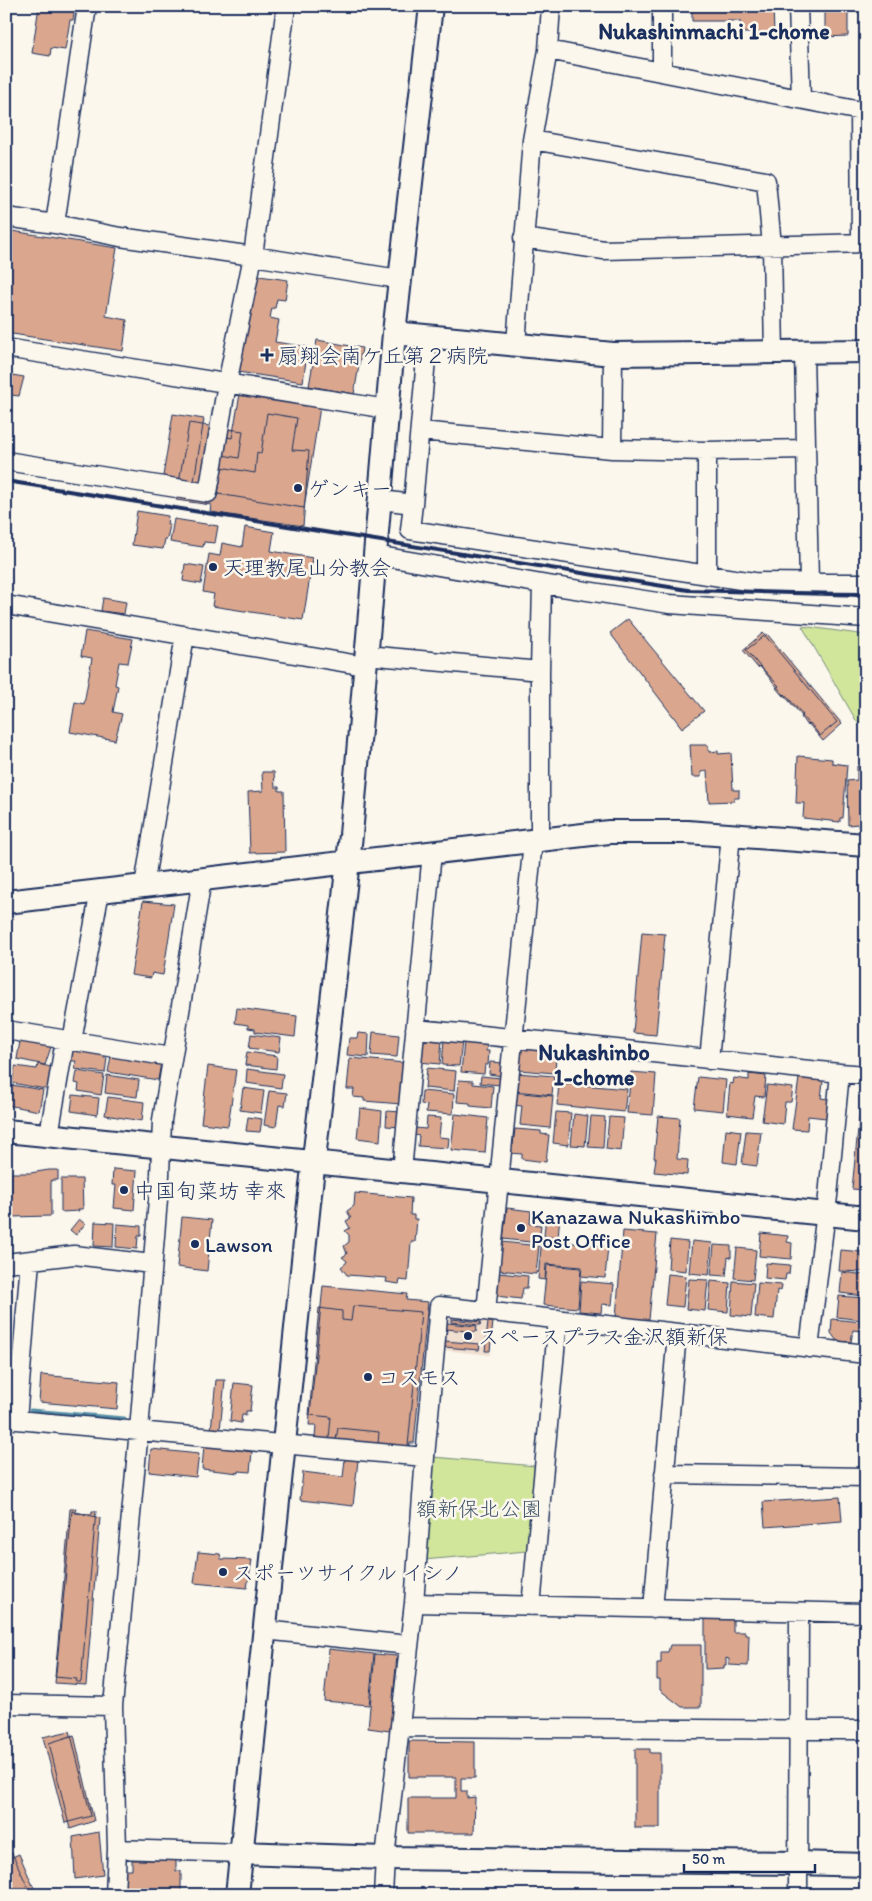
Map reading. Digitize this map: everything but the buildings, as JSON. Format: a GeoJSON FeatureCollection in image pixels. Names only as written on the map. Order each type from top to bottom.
{"type":"FeatureCollection","features":[{"type":"Feature","properties":{"kind":"street"},"geometry":{"type":"LineString","coordinates":[[55,224],[87,6]]}},
{"type":"Feature","properties":{"kind":"street"},"geometry":{"type":"LineString","coordinates":[[6,461],[208,494],[227,384],[253,256],[286,6]]}},
{"type":"Feature","properties":{"kind":"street"},"geometry":{"type":"LineString","coordinates":[[237,1895],[313,1163],[348,863],[394,333],[431,6]]}},
{"type":"Feature","properties":{"kind":"street"},"geometry":{"type":"LineString","coordinates":[[516,344],[532,140],[548,50],[552,6]]}},
{"type":"Feature","properties":{"kind":"street"},"geometry":{"type":"LineString","coordinates":[[662,6],[662,72]]}},
{"type":"Feature","properties":{"kind":"street"},"geometry":{"type":"LineString","coordinates":[[798,6],[801,100]]}},
{"type":"Feature","properties":{"kind":"street"},"geometry":{"type":"LineString","coordinates":[[524,238],[604,250],[864,243],[863,111],[548,50]]}},
{"type":"Feature","properties":{"kind":"street"},"geometry":{"type":"LineString","coordinates":[[532,140],[766,181],[772,246],[774,354]]}},
{"type":"Feature","properties":{"kind":"street"},"geometry":{"type":"LineString","coordinates":[[6,217],[55,224],[120,237],[400,279]]}},
{"type":"Feature","properties":{"kind":"street"},"geometry":{"type":"LineString","coordinates":[[394,333],[613,354],[774,354],[866,351]]}},
{"type":"Feature","properties":{"kind":"street"},"geometry":{"type":"LineString","coordinates":[[428,337],[410,530],[754,582],[866,583]]}},
{"type":"Feature","properties":{"kind":"street"},"geometry":{"type":"LineString","coordinates":[[6,348],[388,409]]}},
{"type":"Feature","properties":{"kind":"street"},"geometry":{"type":"LineString","coordinates":[[804,353],[809,582]]}},
{"type":"Feature","properties":{"kind":"street"},"geometry":{"type":"LineString","coordinates":[[612,449],[613,354]]}},
{"type":"Feature","properties":{"kind":"street"},"geometry":{"type":"LineString","coordinates":[[420,431],[612,449],[707,451],[806,449]]}},
{"type":"Feature","properties":{"kind":"street"},"geometry":{"type":"LineString","coordinates":[[707,451],[707,575]]}},
{"type":"Feature","properties":{"kind":"street"},"geometry":{"type":"LineString","coordinates":[[381,500],[413,504]]}},
{"type":"Feature","properties":{"kind":"street"},"geometry":{"type":"LineString","coordinates":[[376,555],[670,604],[866,618]]}},
{"type":"Feature","properties":{"kind":"street"},"geometry":{"type":"LineString","coordinates":[[486,1311],[514,1038],[537,840],[542,584]]}},
{"type":"Feature","properties":{"kind":"street"},"geometry":{"type":"LineString","coordinates":[[6,605],[185,635],[365,660],[540,671]]}},
{"type":"Feature","properties":{"kind":"street"},"geometry":{"type":"LineString","coordinates":[[144,886],[185,635]]}},
{"type":"Feature","properties":{"kind":"street"},"geometry":{"type":"LineString","coordinates":[[6,902],[609,832],[687,832],[866,845]]}},
{"type":"Feature","properties":{"kind":"street"},"geometry":{"type":"LineString","coordinates":[[709,1060],[731,835]]}},
{"type":"Feature","properties":{"kind":"street"},"geometry":{"type":"LineString","coordinates":[[402,1171],[432,852]]}},
{"type":"Feature","properties":{"kind":"street"},"geometry":{"type":"LineString","coordinates":[[115,1895],[117,1849],[113,1706],[139,1430],[162,1120],[202,879]]}},
{"type":"Feature","properties":{"kind":"street"},"geometry":{"type":"LineString","coordinates":[[49,1135],[100,891]]}},
{"type":"Feature","properties":{"kind":"street"},"geometry":{"type":"LineString","coordinates":[[415,1029],[866,1075]]}},
{"type":"Feature","properties":{"kind":"street"},"geometry":{"type":"LineString","coordinates":[[6,1030],[172,1057]]}},
{"type":"Feature","properties":{"kind":"street"},"geometry":{"type":"LineString","coordinates":[[808,1348],[826,1214],[840,1073]]}},
{"type":"Feature","properties":{"kind":"street"},"geometry":{"type":"LineString","coordinates":[[6,1131],[866,1218]]}},
{"type":"Feature","properties":{"kind":"street"},"geometry":{"type":"LineString","coordinates":[[6,1264],[74,1255],[152,1264]]}},
{"type":"Feature","properties":{"kind":"street"},"geometry":{"type":"LineString","coordinates":[[30,1260],[12,1420],[425,1457]]}},
{"type":"Feature","properties":{"kind":"street"},"geometry":{"type":"LineString","coordinates":[[383,1895],[385,1858],[414,1603],[439,1306],[866,1354]]}},
{"type":"Feature","properties":{"kind":"street"},"geometry":{"type":"LineString","coordinates":[[532,1606],[558,1319]]}},
{"type":"Feature","properties":{"kind":"street"},"geometry":{"type":"LineString","coordinates":[[653,1608],[676,1333]]}},
{"type":"Feature","properties":{"kind":"street"},"geometry":{"type":"LineString","coordinates":[[664,1474],[866,1477]]}},
{"type":"Feature","properties":{"kind":"street"},"geometry":{"type":"LineString","coordinates":[[414,1603],[866,1613]]}},
{"type":"Feature","properties":{"kind":"street"},"geometry":{"type":"LineString","coordinates":[[798,1895],[799,1612]]}},
{"type":"Feature","properties":{"kind":"street"},"geometry":{"type":"LineString","coordinates":[[264,1630],[408,1645]]}},
{"type":"Feature","properties":{"kind":"street"},"geometry":{"type":"LineString","coordinates":[[6,1704],[113,1706]]}},
{"type":"Feature","properties":{"kind":"street"},"geometry":{"type":"LineString","coordinates":[[401,1727],[866,1730]]}},
{"type":"Feature","properties":{"kind":"street"},"geometry":{"type":"LineString","coordinates":[[117,1849],[385,1858],[798,1862],[866,1865]]}},
{"type":"Feature","properties":{"kind":"shaded area","name":"スペースプラス金沢額新保"},"geometry":{"type":"Polygon","coordinates":[[[453,1316],[493,1320],[490,1355],[442,1350],[445,1322],[453,1316]]]}},
{"type":"Feature","properties":{"kind":"green space"},"geometry":{"type":"Polygon","coordinates":[[[802,626],[866,635],[866,722],[857,722],[802,626]]]}},
{"type":"Feature","properties":{"kind":"green space","name":"額新保北公園"},"geometry":{"type":"Polygon","coordinates":[[[433,1457],[535,1466],[527,1551],[423,1560],[433,1457]]]}},
{"type":"Feature","properties":{"kind":"waterway"},"geometry":{"type":"LineString","coordinates":[[31,1411],[124,1419]]}},
{"type":"Feature","properties":{"kind":"railway"},"geometry":{"type":"LineString","coordinates":[[6,481],[688,590],[866,595]]}},
{"type":"Feature","properties":{"kind":"place","name":"扇翔会南ケ丘第２病院"},"geometry":{"type":"Point","coordinates":[267,355]}},
{"type":"Feature","properties":{"kind":"place","name":"ゲンキー"},"geometry":{"type":"Point","coordinates":[298,488]}},
{"type":"Feature","properties":{"kind":"place","name":"天理教尾山分教会"},"geometry":{"type":"Point","coordinates":[213,567]}},
{"type":"Feature","properties":{"kind":"place","name":"中国旬菜坊 幸來"},"geometry":{"type":"Point","coordinates":[124,1190]}},
{"type":"Feature","properties":{"kind":"place","name":"Kanazawa Nukashimbo Post Office"},"geometry":{"type":"Point","coordinates":[521,1228]}},
{"type":"Feature","properties":{"kind":"place","name":"Lawson"},"geometry":{"type":"Point","coordinates":[195,1244]}},
{"type":"Feature","properties":{"kind":"place","name":"スペースプラス金沢額新保"},"geometry":{"type":"Point","coordinates":[468,1336]}},
{"type":"Feature","properties":{"kind":"place","name":"コスモス"},"geometry":{"type":"Point","coordinates":[368,1377]}},
{"type":"Feature","properties":{"kind":"place","name":"スポーツサイクル イシノ"},"geometry":{"type":"Point","coordinates":[223,1572]}},
{"type":"Feature","properties":{"kind":"district","name":"Nukashinmachi 1-chome"},"geometry":{"type":"Point","coordinates":[714,31]}},
{"type":"Feature","properties":{"kind":"district","name":"Nukashinbo 1-chome"},"geometry":{"type":"Point","coordinates":[594,1064]}}]}
